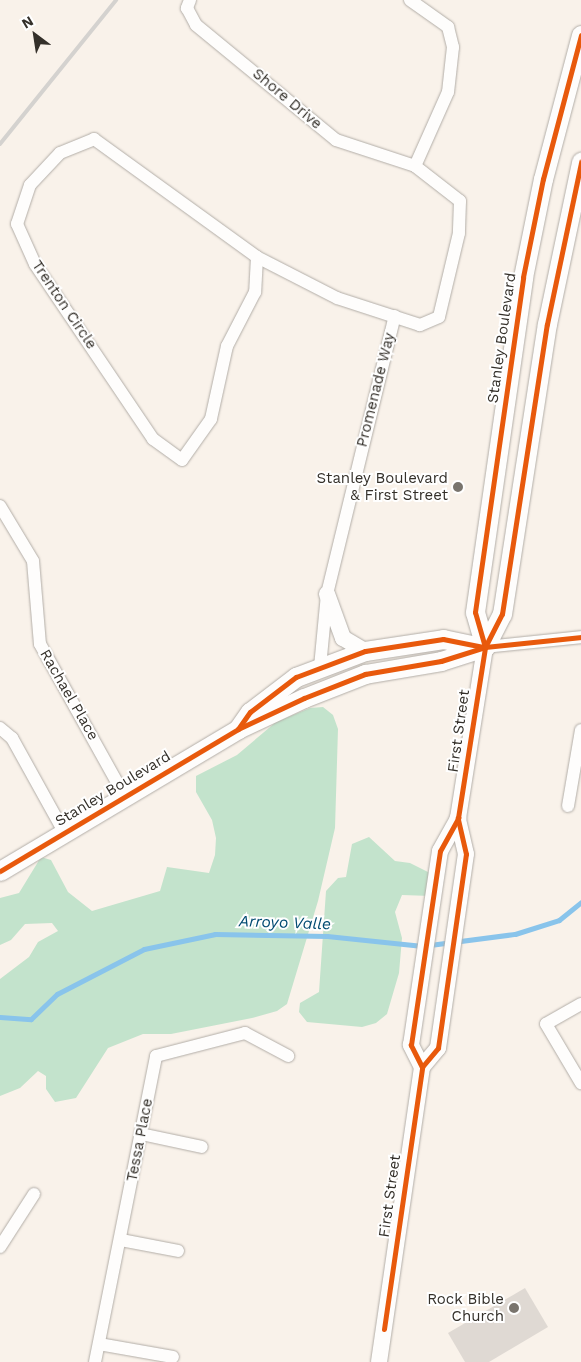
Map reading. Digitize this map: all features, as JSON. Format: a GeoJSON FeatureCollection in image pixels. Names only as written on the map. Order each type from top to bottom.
{"type":"FeatureCollection","features":[{"type":"Feature","properties":{"kind":"main road","name":"Stanley Boulevard"},"geometry":{"type":"LineString","coordinates":[[485,647],[475,612],[523,277],[543,179],[581,35]]}},
{"type":"Feature","properties":{"kind":"main road"},"geometry":{"type":"LineString","coordinates":[[485,647],[502,614],[547,324],[581,162]]}},
{"type":"Feature","properties":{"kind":"main road","name":"Stanley Boulevard"},"geometry":{"type":"LineString","coordinates":[[238,729],[250,712],[296,676],[366,651],[443,640],[485,647]]}},
{"type":"Feature","properties":{"kind":"main road","name":"Stanley Boulevard"},"geometry":{"type":"LineString","coordinates":[[0,871],[238,729],[365,674],[441,661],[485,647]]}},
{"type":"Feature","properties":{"kind":"street","name":"Shore Drive"},"geometry":{"type":"LineString","coordinates":[[190,0],[187,8],[196,25],[336,140],[414,166]]}},
{"type":"Feature","properties":{"kind":"street"},"geometry":{"type":"LineString","coordinates":[[410,0],[448,28],[453,47],[448,92],[414,166]]}},
{"type":"Feature","properties":{"kind":"street","name":"Trenton Circle"},"geometry":{"type":"LineString","coordinates":[[257,257],[254,292],[227,346],[211,419],[182,460],[153,439],[35,264],[17,224],[30,185],[60,153],[94,138],[257,257],[337,298],[395,316]]}},
{"type":"Feature","properties":{"kind":"street","name":"Promenade Way"},"geometry":{"type":"LineString","coordinates":[[320,667],[327,594],[395,316],[420,325],[439,317],[459,233],[460,202],[414,166]]}},
{"type":"Feature","properties":{"kind":"street","name":"Rachael Place"},"geometry":{"type":"LineString","coordinates":[[0,506],[33,561],[40,644],[125,796]]}},
{"type":"Feature","properties":{"kind":"street"},"geometry":{"type":"LineString","coordinates":[[327,594],[342,638],[366,651]]}},
{"type":"Feature","properties":{"kind":"street"},"geometry":{"type":"LineString","coordinates":[[485,647],[581,637]]}},
{"type":"Feature","properties":{"kind":"street","name":"First Street"},"geometry":{"type":"LineString","coordinates":[[422,1067],[411,1045],[440,851],[458,818],[485,647]]}},
{"type":"Feature","properties":{"kind":"street"},"geometry":{"type":"LineString","coordinates":[[0,728],[12,738],[64,832]]}},
{"type":"Feature","properties":{"kind":"street"},"geometry":{"type":"LineString","coordinates":[[568,806],[581,730]]}},
{"type":"Feature","properties":{"kind":"street","name":"First Street"},"geometry":{"type":"LineString","coordinates":[[379,1362],[422,1067],[438,1048],[466,854],[458,818]]}},
{"type":"Feature","properties":{"kind":"street"},"geometry":{"type":"LineString","coordinates":[[581,1004],[546,1024],[581,1083]]}},
{"type":"Feature","properties":{"kind":"street","name":"Tessa Place"},"geometry":{"type":"LineString","coordinates":[[95,1362],[121,1240],[156,1056],[244,1033],[288,1056]]}},
{"type":"Feature","properties":{"kind":"street"},"geometry":{"type":"LineString","coordinates":[[141,1134],[202,1147]]}},
{"type":"Feature","properties":{"kind":"street"},"geometry":{"type":"LineString","coordinates":[[0,1247],[34,1194]]}},
{"type":"Feature","properties":{"kind":"street"},"geometry":{"type":"LineString","coordinates":[[121,1240],[178,1251]]}},
{"type":"Feature","properties":{"kind":"street"},"geometry":{"type":"LineString","coordinates":[[98,1344],[173,1357]]}},
{"type":"Feature","properties":{"kind":"green space"},"geometry":{"type":"Polygon","coordinates":[[[323,707],[333,715],[338,729],[335,828],[318,901],[287,1004],[277,1011],[252,1018],[171,1034],[143,1034],[108,1048],[76,1098],[55,1102],[46,1089],[46,1076],[38,1071],[20,1088],[0,1096],[0,979],[29,957],[38,942],[58,931],[52,923],[25,924],[11,940],[0,945],[0,898],[19,893],[41,857],[51,860],[68,892],[92,911],[160,891],[167,867],[209,873],[215,855],[216,838],[212,820],[196,792],[196,776],[237,755],[276,722],[310,708],[323,707]]]}},
{"type":"Feature","properties":{"kind":"green space"},"geometry":{"type":"Polygon","coordinates":[[[369,837],[395,861],[410,863],[430,873],[431,896],[402,895],[395,912],[402,938],[399,973],[387,1014],[376,1023],[362,1027],[307,1022],[299,1012],[300,1003],[319,992],[326,891],[338,878],[346,877],[352,844],[369,837]]]}},
{"type":"Feature","properties":{"kind":"building","name":"Rock Bible Church"},"geometry":{"type":"Polygon","coordinates":[[[525,1288],[548,1327],[489,1362],[465,1362],[448,1333],[525,1288]]]}},
{"type":"Feature","properties":{"kind":"waterway","name":"Arroyo Valle"},"geometry":{"type":"LineString","coordinates":[[0,1017],[31,1019],[57,994],[144,949],[215,934],[327,936],[422,946],[515,934],[559,920],[581,902]]}},
{"type":"Feature","properties":{"kind":"railway"},"geometry":{"type":"LineString","coordinates":[[0,144],[116,0]]}},
{"type":"Feature","properties":{"kind":"cycle path"},"geometry":{"type":"LineString","coordinates":[[485,647],[475,612],[523,277],[543,179],[581,35]]}},
{"type":"Feature","properties":{"kind":"cycle path"},"geometry":{"type":"LineString","coordinates":[[422,1067],[411,1045],[440,851],[458,818],[485,647],[502,614],[547,324],[581,162]]}},
{"type":"Feature","properties":{"kind":"cycle path"},"geometry":{"type":"LineString","coordinates":[[0,871],[238,729],[304,698],[365,674],[441,661],[485,647],[581,637]]}},
{"type":"Feature","properties":{"kind":"cycle path"},"geometry":{"type":"LineString","coordinates":[[238,729],[250,712],[296,677],[365,651],[443,639],[483,647]]}},
{"type":"Feature","properties":{"kind":"cycle path"},"geometry":{"type":"LineString","coordinates":[[384,1329],[422,1067],[438,1048],[466,854],[458,818]]}},
{"type":"Feature","properties":{"kind":"place","name":"Stanley Boulevard & First Street"},"geometry":{"type":"Point","coordinates":[458,487]}},
{"type":"Feature","properties":{"kind":"place","name":"Rock Bible Church"},"geometry":{"type":"Point","coordinates":[514,1308]}}]}
